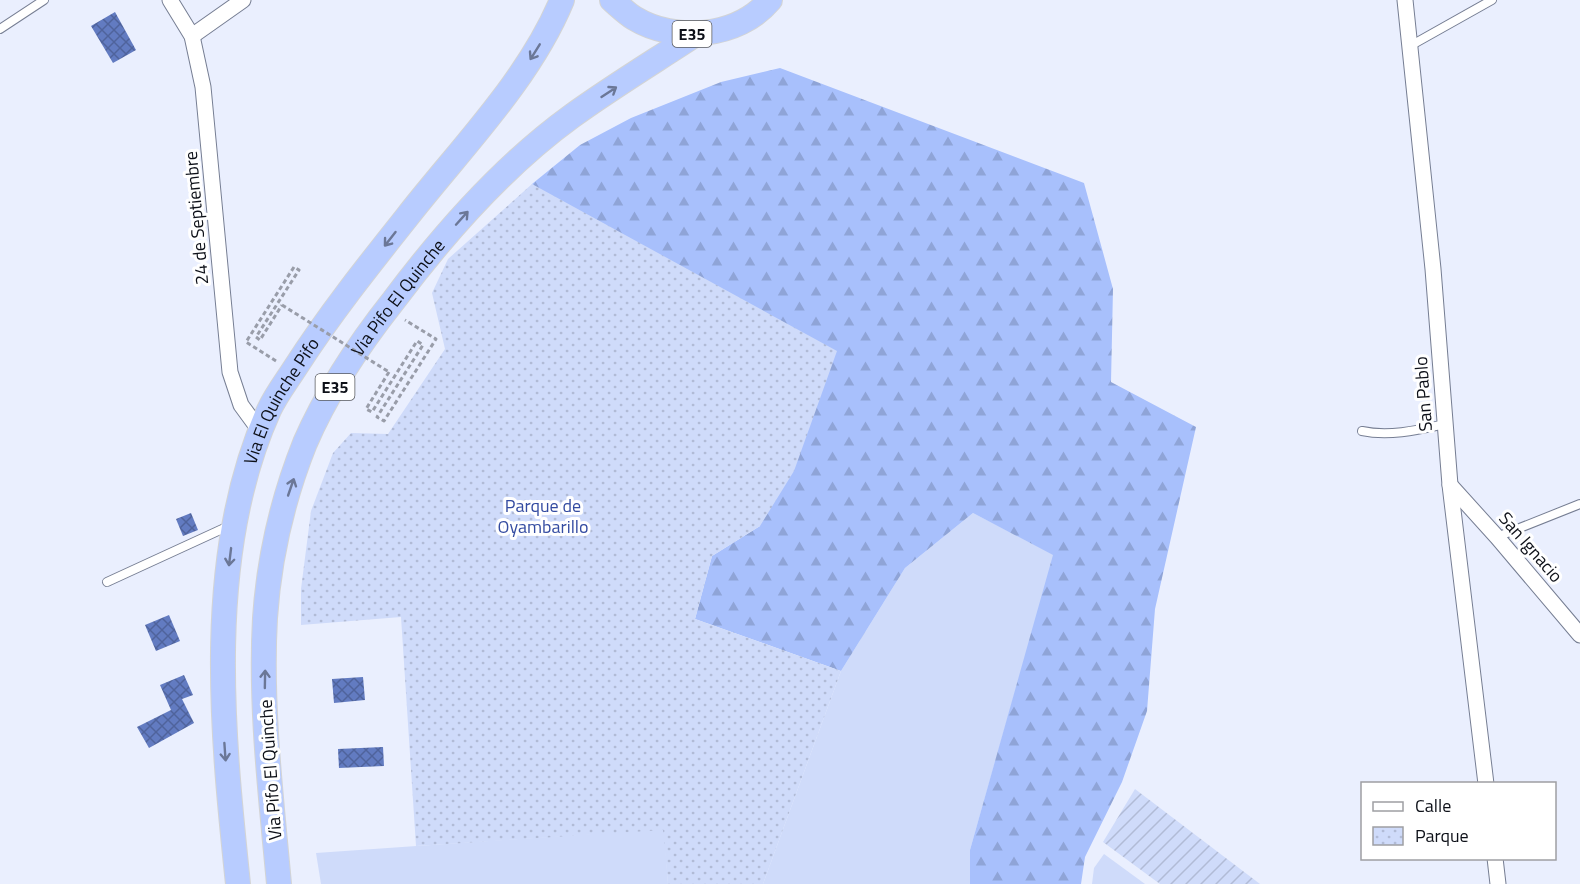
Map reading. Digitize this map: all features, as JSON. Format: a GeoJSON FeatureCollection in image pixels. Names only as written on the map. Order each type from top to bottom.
{"type":"FeatureCollection","features":[{"type":"Feature","properties":{"kind":"highway","name":"Via El Quinche Pifo"},"geometry":{"type":"LineString","coordinates":[[238,884],[224,724],[223,616],[235,523],[248,462],[270,408],[293,371],[332,314],[518,77],[536,52],[562,0]]}},
{"type":"Feature","properties":{"kind":"highway","name":"E35"},"geometry":{"type":"LineString","coordinates":[[612,0],[634,18],[664,31],[696,34],[732,27],[764,8],[770,0]]}},
{"type":"Feature","properties":{"kind":"highway","name":"Via Pifo El Quinche"},"geometry":{"type":"LineString","coordinates":[[279,884],[265,693],[266,617],[273,557],[284,506],[306,443],[333,390],[363,340],[423,261],[477,201],[516,162],[571,117],[696,34]]}},
{"type":"Feature","properties":{"kind":"street","name":"24 de Septiembre"},"geometry":{"type":"LineString","coordinates":[[170,0],[192,36],[203,87],[230,372],[241,405],[260,431]]}},
{"type":"Feature","properties":{"kind":"street"},"geometry":{"type":"LineString","coordinates":[[192,36],[243,0]]}},
{"type":"Feature","properties":{"kind":"street","name":"San Pablo"},"geometry":{"type":"LineString","coordinates":[[1405,0],[1433,269],[1450,485],[1486,782]]}},
{"type":"Feature","properties":{"kind":"street","name":"San Ignacio"},"geometry":{"type":"LineString","coordinates":[[1450,485],[1580,635]]}},
{"type":"Feature","properties":{"kind":"street"},"geometry":{"type":"LineString","coordinates":[[1495,860],[1498,884]]}},
{"type":"Feature","properties":{"kind":"lane"},"geometry":{"type":"LineString","coordinates":[[0,29],[44,0]]}},
{"type":"Feature","properties":{"kind":"lane"},"geometry":{"type":"LineString","coordinates":[[1410,46],[1492,0]]}},
{"type":"Feature","properties":{"kind":"lane"},"geometry":{"type":"LineString","coordinates":[[1362,431],[1396,433],[1445,424]]}},
{"type":"Feature","properties":{"kind":"lane"},"geometry":{"type":"LineString","coordinates":[[1497,537],[1580,504]]}},
{"type":"Feature","properties":{"kind":"lane"},"geometry":{"type":"LineString","coordinates":[[107,582],[235,523]]}},
{"type":"Feature","properties":{"kind":"path"},"geometry":{"type":"LineString","coordinates":[[293,371],[246,342],[294,267],[299,270],[256,337],[260,340],[282,305],[389,372],[366,409],[372,412],[417,341],[423,345],[377,417],[384,422],[436,339],[387,308]]}},
{"type":"Feature","properties":{"kind":"green space"},"geometry":{"type":"Polygon","coordinates":[[[780,68],[1084,183],[1113,289],[1111,382],[1196,427],[1155,609],[1147,711],[1122,782],[1085,857],[1081,884],[970,884],[970,850],[1053,555],[973,513],[905,568],[841,671],[695,619],[712,556],[760,526],[532,184],[580,145],[631,118],[721,82],[780,68]]]}},
{"type":"Feature","properties":{"kind":"green space","name":"Parque de Oyambarillo"},"geometry":{"type":"Polygon","coordinates":[[[532,184],[837,351],[794,471],[760,526],[712,556],[695,619],[841,671],[763,884],[668,884],[663,830],[416,846],[401,617],[301,625],[301,589],[311,511],[333,453],[351,433],[388,434],[445,349],[432,293],[448,259],[532,184]]]}},
{"type":"Feature","properties":{"kind":"green space"},"geometry":{"type":"Polygon","coordinates":[[[973,513],[1054,555],[970,850],[970,884],[763,884],[841,671],[905,568],[973,513]]]}},
{"type":"Feature","properties":{"kind":"green space"},"geometry":{"type":"Polygon","coordinates":[[[1135,789],[1260,884],[1160,884],[1103,842],[1135,789]]]}},
{"type":"Feature","properties":{"kind":"green space"},"geometry":{"type":"Polygon","coordinates":[[[664,829],[668,884],[321,884],[316,853],[664,829]]]}},
{"type":"Feature","properties":{"kind":"green space"},"geometry":{"type":"Polygon","coordinates":[[[1104,854],[1145,884],[1092,884],[1094,868],[1104,854]]]}},
{"type":"Feature","properties":{"kind":"building"},"geometry":{"type":"Polygon","coordinates":[[[115,12],[136,50],[113,63],[91,26],[115,12]]]}},
{"type":"Feature","properties":{"kind":"building"},"geometry":{"type":"Polygon","coordinates":[[[191,513],[198,530],[183,536],[176,519],[191,513]]]}},
{"type":"Feature","properties":{"kind":"building"},"geometry":{"type":"Polygon","coordinates":[[[169,615],[180,641],[156,651],[145,625],[169,615]]]}},
{"type":"Feature","properties":{"kind":"building"},"geometry":{"type":"Polygon","coordinates":[[[184,675],[193,695],[182,699],[194,723],[149,748],[137,727],[171,710],[160,685],[184,675]]]}},
{"type":"Feature","properties":{"kind":"building"},"geometry":{"type":"Polygon","coordinates":[[[363,677],[365,700],[334,703],[332,679],[363,677]]]}},
{"type":"Feature","properties":{"kind":"building"},"geometry":{"type":"Polygon","coordinates":[[[383,747],[384,766],[339,768],[338,749],[383,747]]]}}]}
